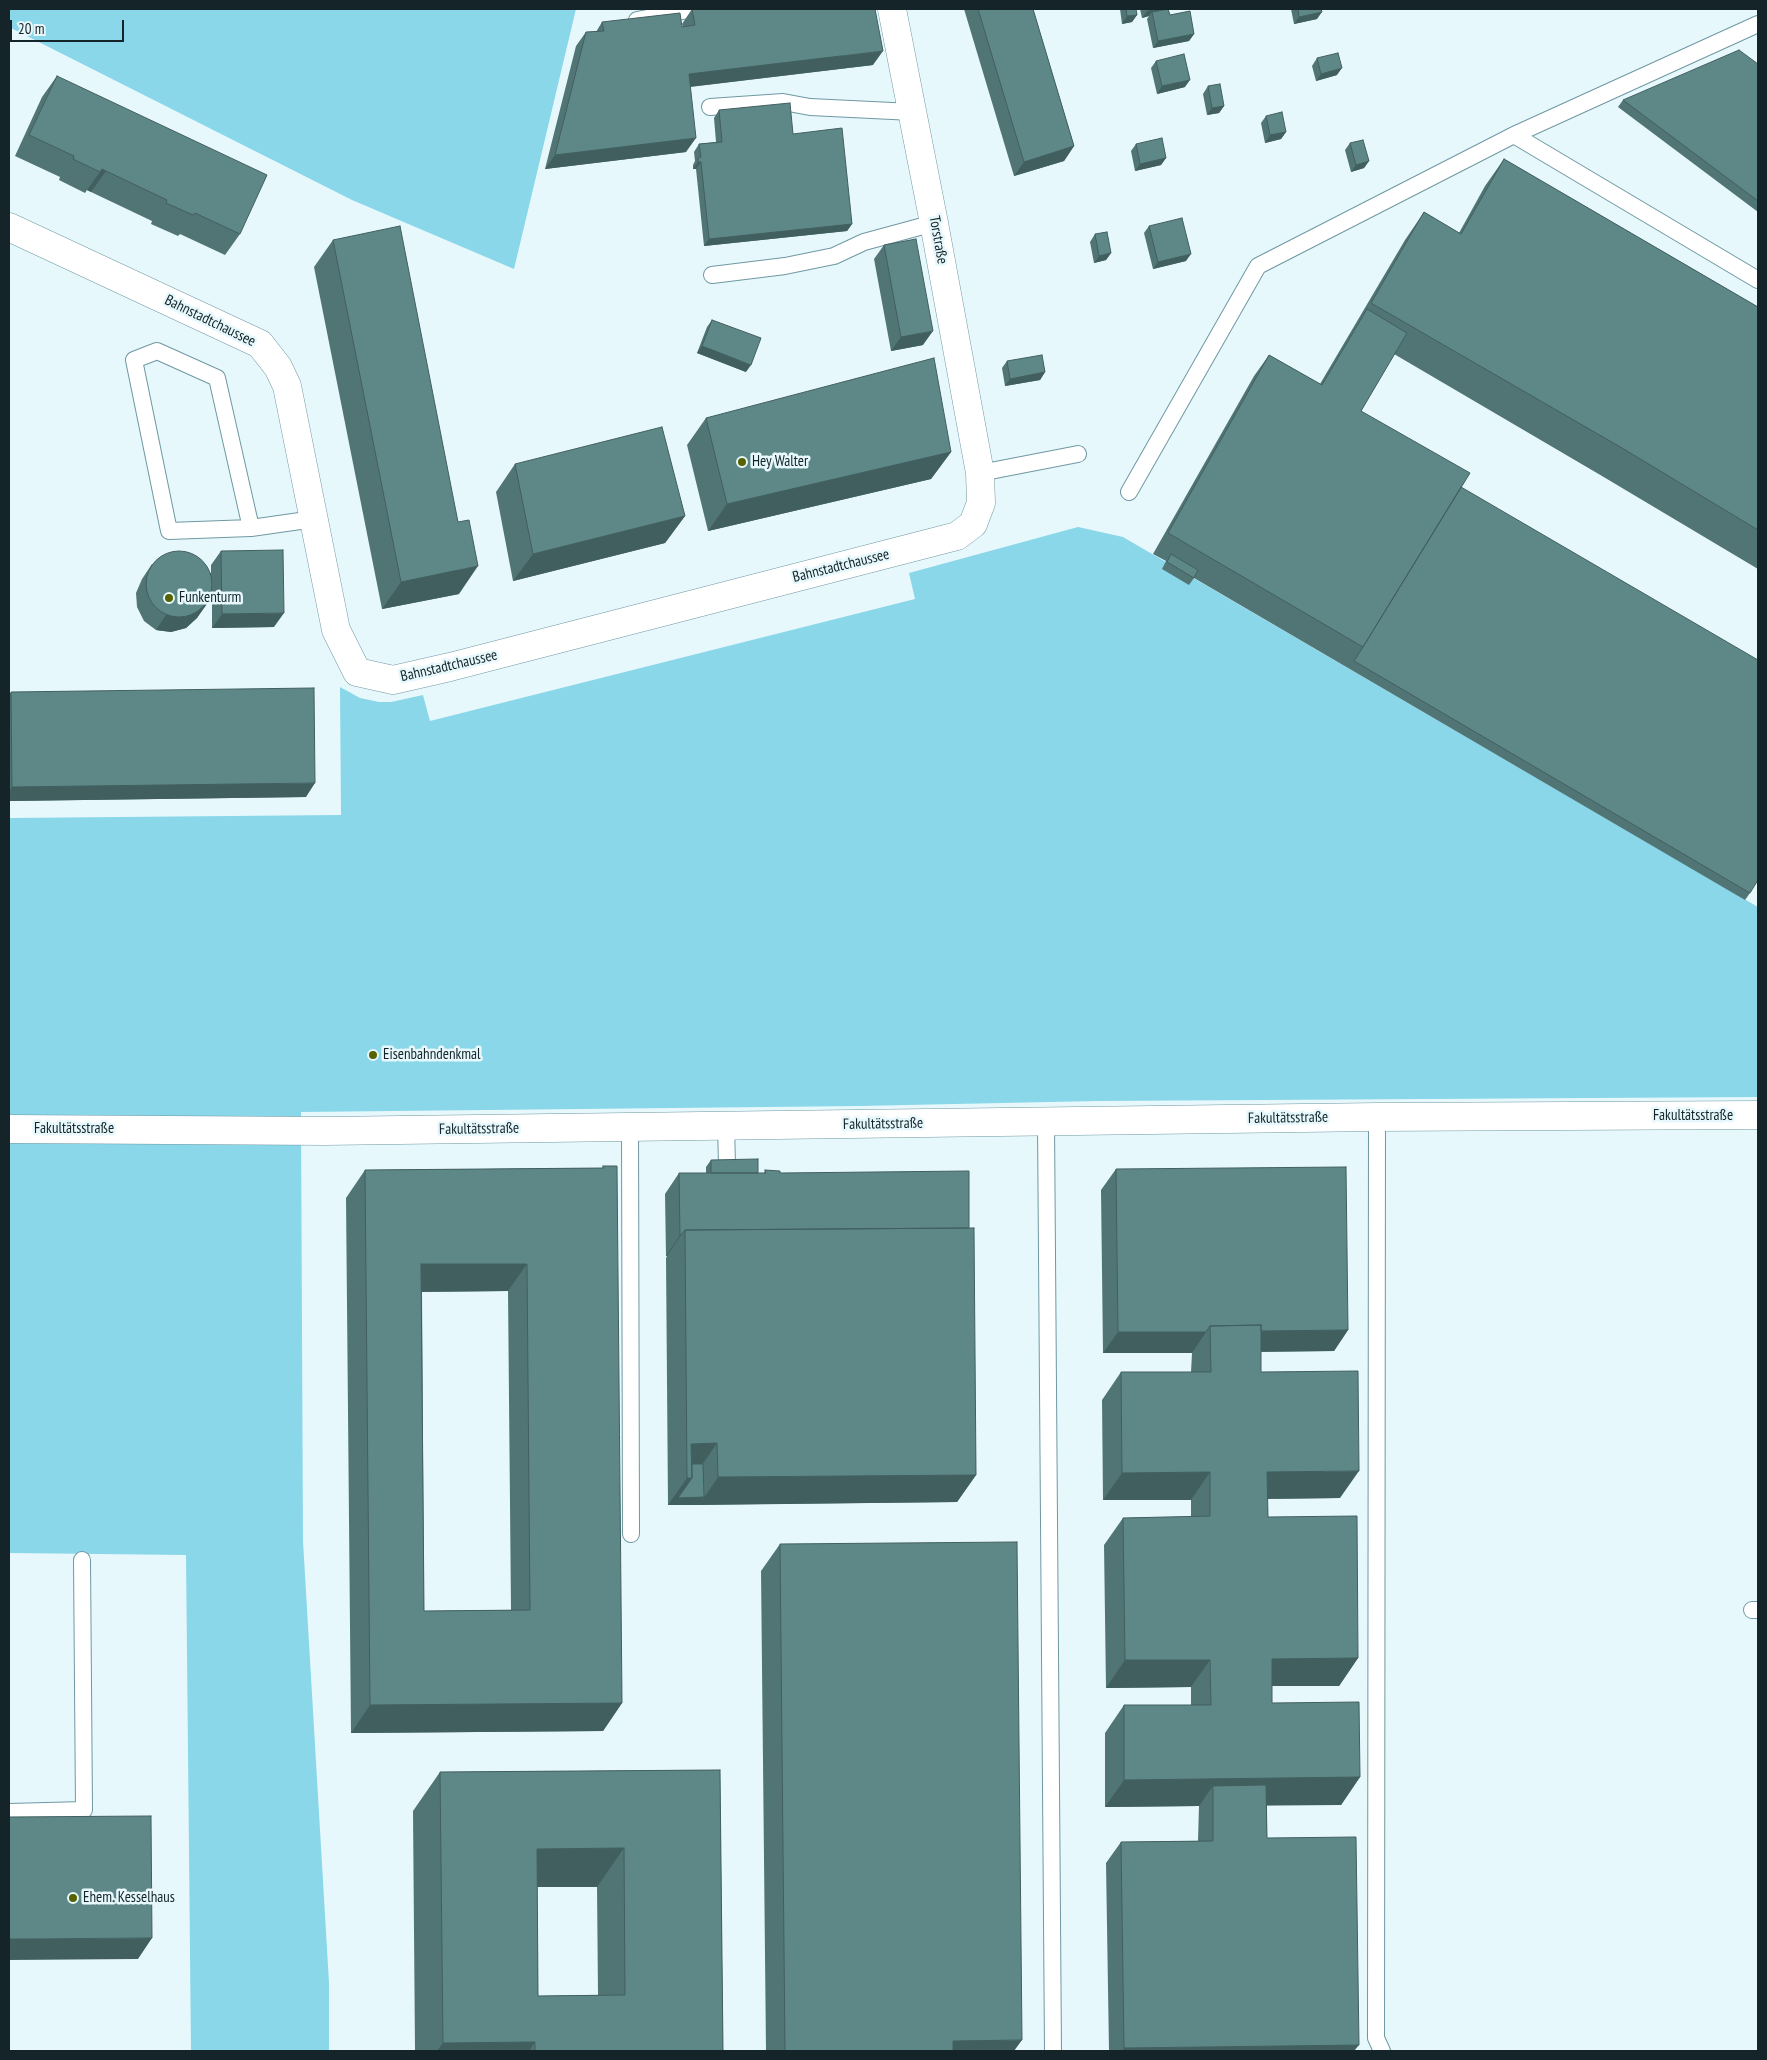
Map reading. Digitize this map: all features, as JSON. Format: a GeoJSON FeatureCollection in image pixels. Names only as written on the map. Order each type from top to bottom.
{"type":"FeatureCollection","features":[{"type":"Feature","properties":{"kind":"street","name":"Torstraße"},"geometry":{"type":"LineString","coordinates":[[892,9],[980,472]]}},
{"type":"Feature","properties":{"kind":"street","name":"Bahnstadtchaussee"},"geometry":{"type":"LineString","coordinates":[[9,227],[260,344],[278,367],[287,386],[336,630],[357,672],[393,680],[956,536],[973,524],[981,503],[980,472]]}},
{"type":"Feature","properties":{"kind":"street","name":"Fakultätsstraße"},"geometry":{"type":"LineString","coordinates":[[9,1129],[325,1131],[1377,1117],[1758,1116]]}},
{"type":"Feature","properties":{"kind":"lane"},"geometry":{"type":"LineString","coordinates":[[632,21],[693,9]]}},
{"type":"Feature","properties":{"kind":"lane"},"geometry":{"type":"LineString","coordinates":[[1129,492],[1258,266],[1514,135],[1758,24]]}},
{"type":"Feature","properties":{"kind":"lane"},"geometry":{"type":"LineString","coordinates":[[710,107],[783,102],[810,107],[913,112]]}},
{"type":"Feature","properties":{"kind":"lane"},"geometry":{"type":"LineString","coordinates":[[1514,135],[1758,280]]}},
{"type":"Feature","properties":{"kind":"lane"},"geometry":{"type":"LineString","coordinates":[[712,275],[785,266],[834,256],[864,242],[934,223]]}},
{"type":"Feature","properties":{"kind":"lane"},"geometry":{"type":"LineString","coordinates":[[251,528],[217,378],[157,351],[134,360],[169,531],[251,528],[314,519]]}},
{"type":"Feature","properties":{"kind":"lane"},"geometry":{"type":"LineString","coordinates":[[980,472],[1078,454]]}},
{"type":"Feature","properties":{"kind":"lane"},"geometry":{"type":"LineString","coordinates":[[1377,1117],[1376,2038],[1382,2051]]}},
{"type":"Feature","properties":{"kind":"lane"},"geometry":{"type":"LineString","coordinates":[[1046,1122],[1053,2051]]}},
{"type":"Feature","properties":{"kind":"lane"},"geometry":{"type":"LineString","coordinates":[[726,1126],[727,1165]]}},
{"type":"Feature","properties":{"kind":"lane"},"geometry":{"type":"LineString","coordinates":[[630,1127],[632,1534]]}},
{"type":"Feature","properties":{"kind":"lane"},"geometry":{"type":"LineString","coordinates":[[9,1812],[84,1810],[82,1560]]}},
{"type":"Feature","properties":{"kind":"shaded area"},"geometry":{"type":"Polygon","coordinates":[[[9,9],[576,9],[514,269],[352,200],[9,27],[9,9]]]}},
{"type":"Feature","properties":{"kind":"shaded area"},"geometry":{"type":"Polygon","coordinates":[[[1078,527],[1123,537],[1758,907],[1758,1097],[1098,1101],[859,1106],[301,1112],[303,1541],[329,1983],[329,2051],[191,2051],[186,1555],[9,1553],[9,818],[341,815],[340,687],[360,698],[379,702],[391,702],[423,695],[430,721],[915,599],[909,573],[1078,527]]]}},
{"type":"Feature","properties":{"kind":"building"},"geometry":{"type":"Polygon","coordinates":[[[692,9],[875,9],[883,51],[689,74],[696,138],[555,155],[586,32],[604,31],[602,22],[680,13],[682,27],[695,25],[692,9]]]}},
{"type":"Feature","properties":{"kind":"building"},"geometry":{"type":"Polygon","coordinates":[[[978,9],[1033,9],[1074,146],[1024,162],[978,9]]]}},
{"type":"Feature","properties":{"kind":"building"},"geometry":{"type":"Polygon","coordinates":[[[1126,9],[1136,9],[1137,15],[1127,16],[1126,9]]]}},
{"type":"Feature","properties":{"kind":"building"},"geometry":{"type":"Polygon","coordinates":[[[1168,9],[1170,15],[1190,11],[1194,34],[1158,41],[1152,12],[1168,9]]]}},
{"type":"Feature","properties":{"kind":"building"},"geometry":{"type":"Polygon","coordinates":[[[1298,9],[1321,9],[1322,12],[1299,17],[1298,9]]]}},
{"type":"Feature","properties":{"kind":"building"},"geometry":{"type":"Polygon","coordinates":[[[1739,50],[1758,64],[1758,201],[1623,100],[1739,50]]]}},
{"type":"Feature","properties":{"kind":"building"},"geometry":{"type":"Polygon","coordinates":[[[1338,53],[1342,68],[1321,74],[1317,58],[1338,53]]]}},
{"type":"Feature","properties":{"kind":"building"},"geometry":{"type":"Polygon","coordinates":[[[1184,54],[1190,80],[1162,86],[1156,61],[1184,54]]]}},
{"type":"Feature","properties":{"kind":"building"},"geometry":{"type":"Polygon","coordinates":[[[57,76],[267,175],[240,234],[195,213],[193,215],[166,203],[167,200],[102,169],[100,172],[73,159],[74,156],[29,135],[57,76]]]}},
{"type":"Feature","properties":{"kind":"building"},"geometry":{"type":"Polygon","coordinates":[[[1220,84],[1224,106],[1212,108],[1208,86],[1220,84]]]}},
{"type":"Feature","properties":{"kind":"building"},"geometry":{"type":"Polygon","coordinates":[[[790,103],[793,134],[842,128],[852,224],[709,239],[701,162],[698,162],[698,158],[701,157],[699,144],[722,142],[719,110],[790,103]]]}},
{"type":"Feature","properties":{"kind":"building"},"geometry":{"type":"Polygon","coordinates":[[[1282,112],[1286,132],[1270,135],[1266,116],[1282,112]]]}},
{"type":"Feature","properties":{"kind":"building"},"geometry":{"type":"Polygon","coordinates":[[[1162,138],[1166,158],[1140,164],[1136,144],[1162,138]]]}},
{"type":"Feature","properties":{"kind":"building"},"geometry":{"type":"Polygon","coordinates":[[[1363,140],[1369,161],[1356,165],[1350,143],[1363,140]]]}},
{"type":"Feature","properties":{"kind":"building"},"geometry":{"type":"Polygon","coordinates":[[[1504,159],[1758,307],[1758,530],[1622,448],[1371,303],[1424,212],[1461,234],[1504,159]]]}},
{"type":"Feature","properties":{"kind":"building"},"geometry":{"type":"Polygon","coordinates":[[[1182,218],[1191,254],[1158,262],[1149,226],[1182,218]]]}},
{"type":"Feature","properties":{"kind":"building"},"geometry":{"type":"Polygon","coordinates":[[[400,226],[458,522],[469,520],[478,566],[401,582],[333,240],[400,226]]]}},
{"type":"Feature","properties":{"kind":"building"},"geometry":{"type":"Polygon","coordinates":[[[1107,232],[1111,253],[1099,256],[1095,234],[1107,232]]]}},
{"type":"Feature","properties":{"kind":"building"},"geometry":{"type":"Polygon","coordinates":[[[916,239],[933,331],[901,337],[884,245],[916,239]]]}},
{"type":"Feature","properties":{"kind":"building"},"geometry":{"type":"Polygon","coordinates":[[[1367,309],[1407,333],[1361,411],[1470,473],[1363,647],[1168,533],[1269,355],[1322,385],[1367,309]]]}},
{"type":"Feature","properties":{"kind":"building"},"geometry":{"type":"Polygon","coordinates":[[[712,320],[761,338],[751,365],[702,346],[712,320]]]}},
{"type":"Feature","properties":{"kind":"building"},"geometry":{"type":"Polygon","coordinates":[[[1042,355],[1045,372],[1010,379],[1007,361],[1042,355]]]}},
{"type":"Feature","properties":{"kind":"building"},"geometry":{"type":"Polygon","coordinates":[[[934,358],[951,452],[727,504],[706,418],[934,358]]]}},
{"type":"Feature","properties":{"kind":"building"},"geometry":{"type":"Polygon","coordinates":[[[662,427],[685,516],[533,554],[515,464],[662,427]]]}},
{"type":"Feature","properties":{"kind":"building"},"geometry":{"type":"Polygon","coordinates":[[[1461,487],[1758,660],[1758,880],[1750,893],[1354,661],[1461,487]]]}},
{"type":"Feature","properties":{"kind":"building"},"geometry":{"type":"Polygon","coordinates":[[[283,550],[284,613],[222,614],[221,551],[283,550]]]}},
{"type":"Feature","properties":{"kind":"building","name":"Funkenturm"},"geometry":{"type":"Polygon","coordinates":[[[185,551],[203,560],[210,571],[212,584],[210,597],[203,608],[192,615],[173,617],[155,608],[148,597],[146,578],[155,560],[166,553],[185,551]]]}},
{"type":"Feature","properties":{"kind":"building"},"geometry":{"type":"Polygon","coordinates":[[[1171,554],[1198,570],[1194,578],[1167,562],[1171,554]]]}},
{"type":"Feature","properties":{"kind":"building"},"geometry":{"type":"Polygon","coordinates":[[[314,688],[315,783],[12,787],[11,692],[314,688]]]}},
{"type":"Feature","properties":{"kind":"building"},"geometry":{"type":"Polygon","coordinates":[[[758,1159],[758,1173],[711,1173],[711,1160],[758,1159]]]}},
{"type":"Feature","properties":{"kind":"building"},"geometry":{"type":"Polygon","coordinates":[[[603,1166],[617,1166],[622,1703],[370,1705],[365,1170],[604,1168],[603,1166]],[[421,1264],[424,1611],[530,1610],[527,1264],[421,1264]]]}},
{"type":"Feature","properties":{"kind":"building"},"geometry":{"type":"Polygon","coordinates":[[[1346,1167],[1348,1330],[1261,1331],[1261,1325],[1210,1326],[1206,1332],[1118,1332],[1116,1169],[1346,1167]]]}},
{"type":"Feature","properties":{"kind":"building"},"geometry":{"type":"Polygon","coordinates":[[[765,1170],[780,1171],[780,1173],[969,1171],[969,1228],[685,1230],[680,1235],[679,1173],[766,1173],[765,1170]]]}},
{"type":"Feature","properties":{"kind":"building"},"geometry":{"type":"Polygon","coordinates":[[[974,1228],[976,1475],[718,1477],[717,1443],[691,1444],[692,1478],[687,1478],[685,1230],[974,1228]]]}},
{"type":"Feature","properties":{"kind":"building"},"geometry":{"type":"Polygon","coordinates":[[[1261,1325],[1261,1372],[1358,1371],[1359,1471],[1267,1472],[1268,1517],[1357,1516],[1358,1658],[1272,1659],[1272,1703],[1359,1702],[1360,1777],[1124,1780],[1124,1705],[1211,1705],[1210,1660],[1125,1660],[1123,1518],[1210,1516],[1210,1472],[1122,1473],[1121,1372],[1211,1372],[1210,1326],[1261,1325]]]}},
{"type":"Feature","properties":{"kind":"building"},"geometry":{"type":"Polygon","coordinates":[[[692,1464],[703,1464],[704,1497],[678,1498],[692,1478],[692,1464]]]}},
{"type":"Feature","properties":{"kind":"building"},"geometry":{"type":"Polygon","coordinates":[[[1017,1542],[1022,2040],[953,2041],[953,2051],[785,2051],[780,1544],[1017,1542]]]}},
{"type":"Feature","properties":{"kind":"building"},"geometry":{"type":"Polygon","coordinates":[[[720,1770],[723,2051],[535,2051],[535,2042],[443,2043],[440,1772],[720,1770]],[[624,1848],[537,1849],[538,1996],[625,1995],[624,1848]]]}},
{"type":"Feature","properties":{"kind":"building"},"geometry":{"type":"Polygon","coordinates":[[[1266,1785],[1267,1838],[1356,1837],[1359,2045],[1124,2048],[1121,1842],[1213,1841],[1213,1786],[1266,1785]]]}},
{"type":"Feature","properties":{"kind":"building","name":"Ehem. Kesselhaus"},"geometry":{"type":"Polygon","coordinates":[[[151,1816],[152,1938],[9,1939],[9,1817],[151,1816]]]}},
{"type":"Feature","properties":{"kind":"place","name":"Hey Walter"},"geometry":{"type":"Point","coordinates":[742,462]}},
{"type":"Feature","properties":{"kind":"place","name":"Funkenturm"},"geometry":{"type":"Point","coordinates":[169,598]}},
{"type":"Feature","properties":{"kind":"place","name":"Eisenbahndenkmal"},"geometry":{"type":"Point","coordinates":[373,1055]}},
{"type":"Feature","properties":{"kind":"place","name":"Ehem. Kesselhaus"},"geometry":{"type":"Point","coordinates":[73,1898]}}]}
